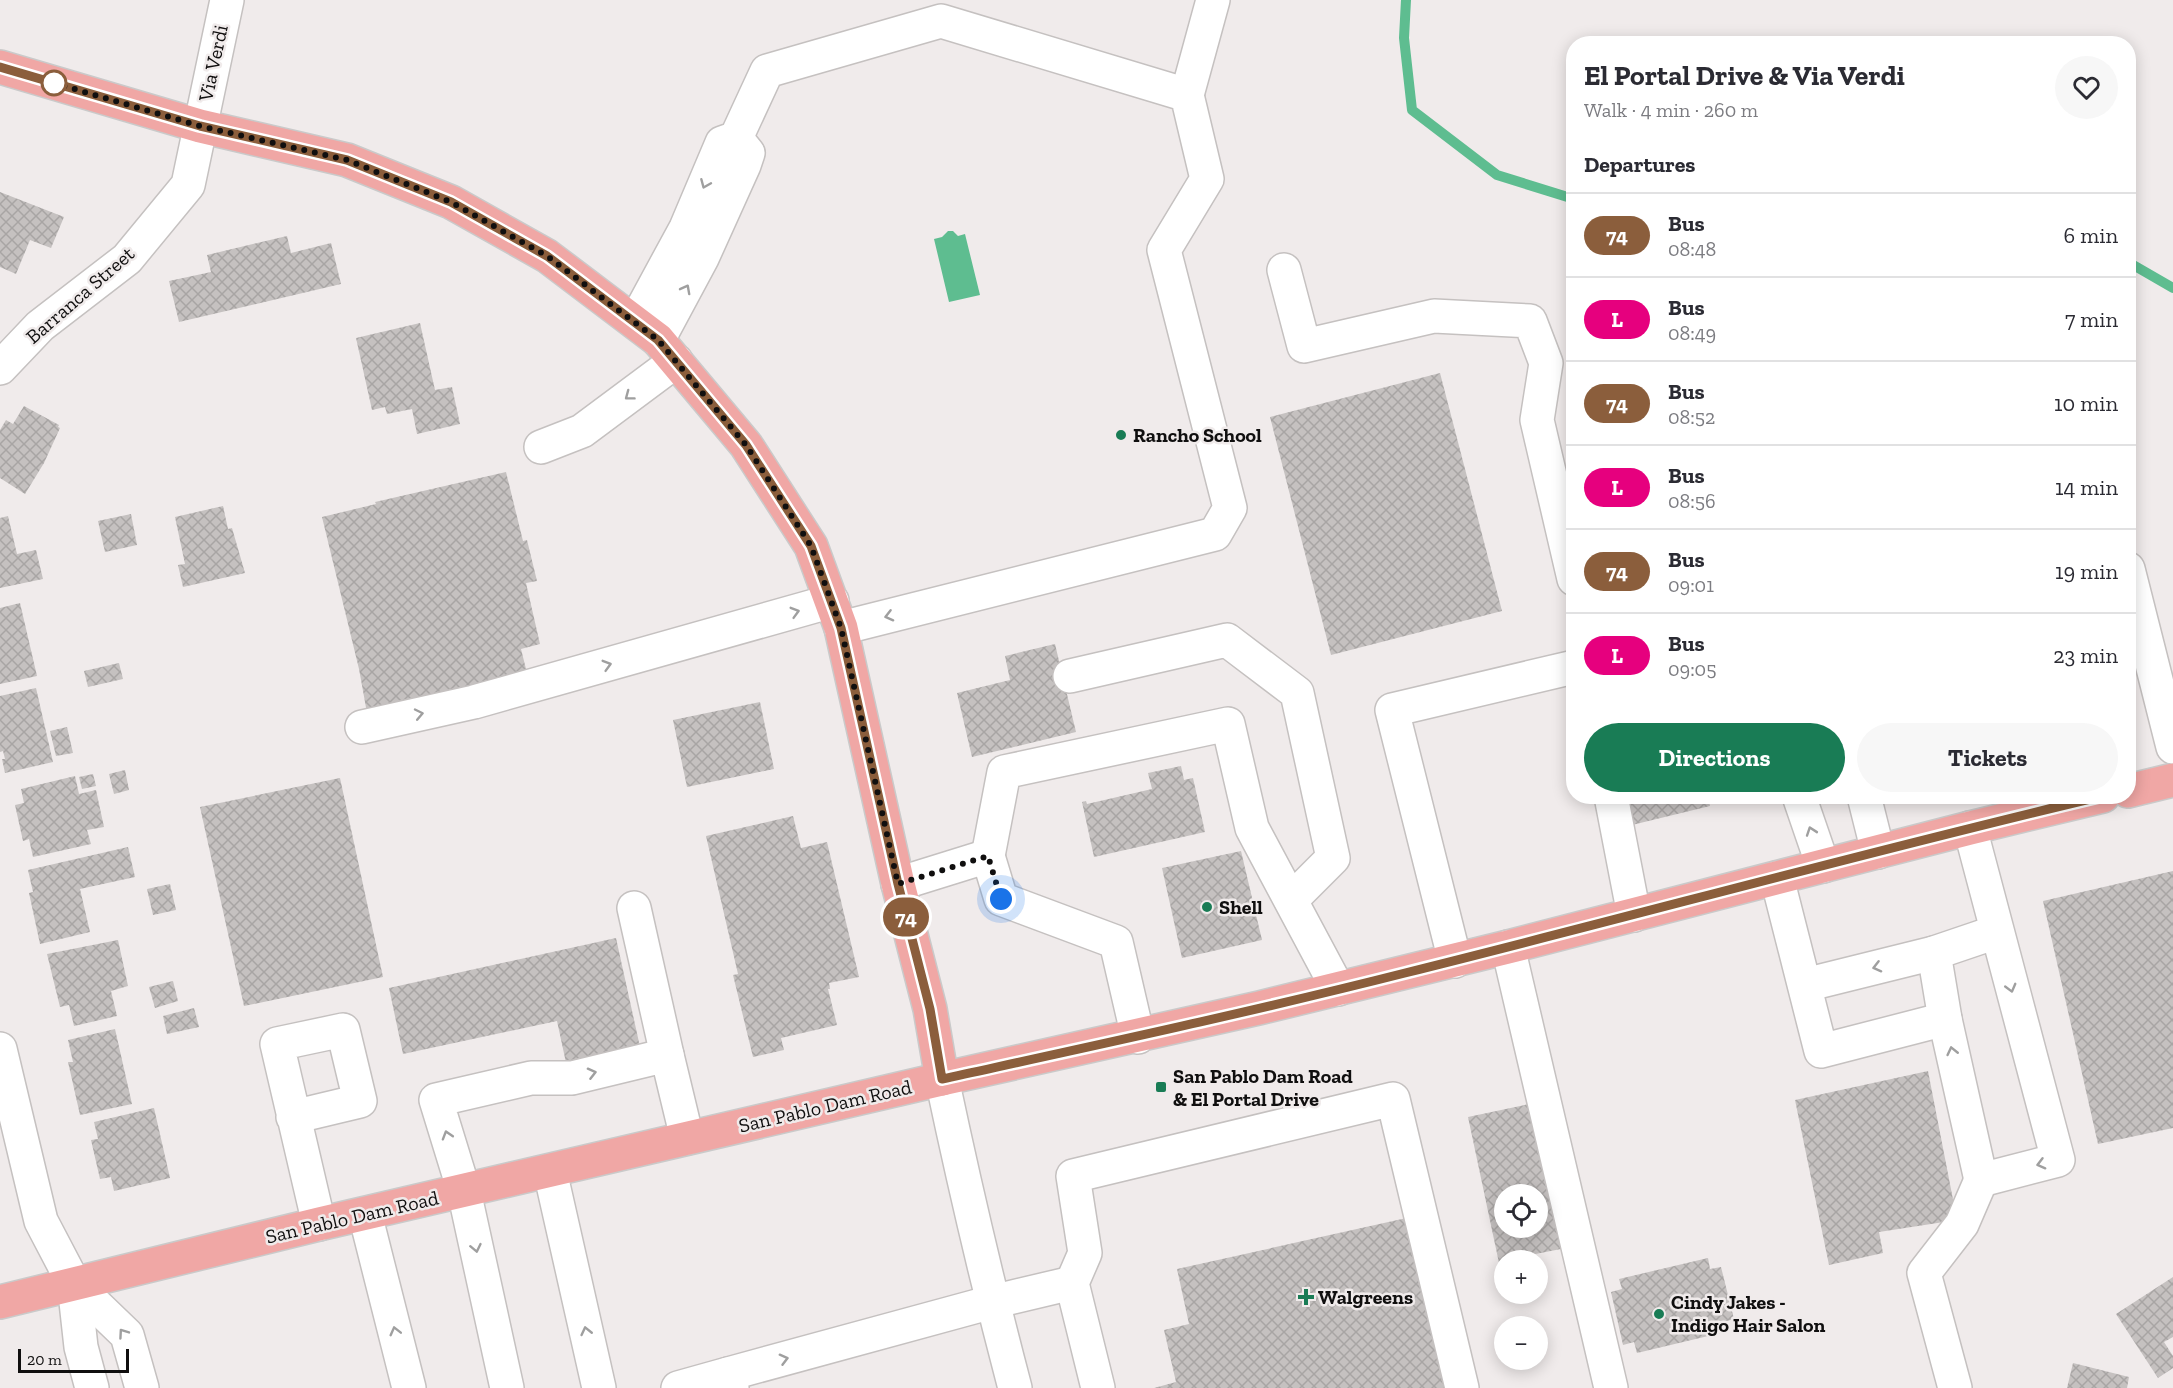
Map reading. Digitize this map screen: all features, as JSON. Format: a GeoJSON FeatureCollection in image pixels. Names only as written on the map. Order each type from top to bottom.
{"type":"FeatureCollection","features":[{"type":"Feature","properties":{"kind":"main road"},"geometry":{"type":"LineString","coordinates":[[0,67],[200,126],[347,160],[451,202],[547,256],[656,341],[746,445],[811,546],[837,615],[898,884],[930,1009],[942,1079]]}},
{"type":"Feature","properties":{"kind":"main road"},"geometry":{"type":"LineString","coordinates":[[2136,789],[2173,780]]}},
{"type":"Feature","properties":{"kind":"main road","name":"San Pablo Dam Road"},"geometry":{"type":"LineString","coordinates":[[0,1302],[319,1224],[1455,961],[2070,804]]}},
{"type":"Feature","properties":{"kind":"street","name":"Via Verdi"},"geometry":{"type":"LineString","coordinates":[[200,126],[227,0]]}},
{"type":"Feature","properties":{"kind":"street"},"geometry":{"type":"LineString","coordinates":[[362,727],[837,615],[937,604],[1215,534],[1230,508],[1164,250],[1207,179],[1187,95],[1213,0]]}},
{"type":"Feature","properties":{"kind":"street"},"geometry":{"type":"LineString","coordinates":[[541,447],[582,431],[656,341],[686,228],[722,143],[736,138],[767,71],[941,21],[1187,95]]}},
{"type":"Feature","properties":{"kind":"street","name":"Barranca Street"},"geometry":{"type":"LineString","coordinates":[[0,368],[40,326],[127,260],[175,202],[188,185],[200,126]]}},
{"type":"Feature","properties":{"kind":"street"},"geometry":{"type":"LineString","coordinates":[[1284,270],[1304,346],[1434,316],[1530,321],[1546,363],[1536,420],[1566,546]]}},
{"type":"Feature","properties":{"kind":"street"},"geometry":{"type":"LineString","coordinates":[[2136,601],[2173,747]]}},
{"type":"Feature","properties":{"kind":"street"},"geometry":{"type":"LineString","coordinates":[[1071,676],[1227,640],[1297,693],[1333,858],[1291,900]]}},
{"type":"Feature","properties":{"kind":"street"},"geometry":{"type":"LineString","coordinates":[[1455,961],[1392,710],[1566,669]]}},
{"type":"Feature","properties":{"kind":"street"},"geometry":{"type":"LineString","coordinates":[[1138,1036],[1116,942],[1001,899],[988,856],[1004,772],[1228,724],[1252,828],[1338,989]]}},
{"type":"Feature","properties":{"kind":"street"},"geometry":{"type":"LineString","coordinates":[[1613,804],[1634,915]]}},
{"type":"Feature","properties":{"kind":"street"},"geometry":{"type":"LineString","coordinates":[[1802,804],[1823,866]]}},
{"type":"Feature","properties":{"kind":"street"},"geometry":{"type":"LineString","coordinates":[[1866,804],[1878,852]]}},
{"type":"Feature","properties":{"kind":"street"},"geometry":{"type":"LineString","coordinates":[[1970,828],[2058,1160],[1981,1180]]}},
{"type":"Feature","properties":{"kind":"street"},"geometry":{"type":"LineString","coordinates":[[898,884],[988,856]]}},
{"type":"Feature","properties":{"kind":"street"},"geometry":{"type":"LineString","coordinates":[[1777,878],[1821,1051],[1945,1019]]}},
{"type":"Feature","properties":{"kind":"street"},"geometry":{"type":"LineString","coordinates":[[634,908],[687,1138]]}},
{"type":"Feature","properties":{"kind":"street"},"geometry":{"type":"LineString","coordinates":[[1805,984],[1934,953],[1996,932]]}},
{"type":"Feature","properties":{"kind":"street"},"geometry":{"type":"LineString","coordinates":[[1508,947],[1611,1388]]}},
{"type":"Feature","properties":{"kind":"street"},"geometry":{"type":"LineString","coordinates":[[1934,953],[1945,1019],[1981,1180],[1962,1224],[1924,1273],[1955,1388]]}},
{"type":"Feature","properties":{"kind":"street"},"geometry":{"type":"LineString","coordinates":[[0,1049],[41,1221],[74,1284],[127,1335],[142,1388]]}},
{"type":"Feature","properties":{"kind":"street"},"geometry":{"type":"LineString","coordinates":[[507,1388],[464,1191],[436,1100],[531,1078],[572,1078],[667,1055]]}},
{"type":"Feature","properties":{"kind":"street"},"geometry":{"type":"LineString","coordinates":[[942,1079],[964,1186],[1015,1388]]}},
{"type":"Feature","properties":{"kind":"street"},"geometry":{"type":"LineString","coordinates":[[1098,1388],[1072,1283],[1084,1252],[1073,1176],[1393,1099],[1462,1388]]}},
{"type":"Feature","properties":{"kind":"street"},"geometry":{"type":"LineString","coordinates":[[292,1117],[319,1224]]}},
{"type":"Feature","properties":{"kind":"street"},"geometry":{"type":"LineString","coordinates":[[550,1171],[599,1388]]}},
{"type":"Feature","properties":{"kind":"street"},"geometry":{"type":"LineString","coordinates":[[365,1214],[409,1388]]}},
{"type":"Feature","properties":{"kind":"street"},"geometry":{"type":"LineString","coordinates":[[678,1388],[730,1381],[992,1302],[1072,1283]]}},
{"type":"Feature","properties":{"kind":"street"},"geometry":{"type":"LineString","coordinates":[[74,1284],[81,1347],[92,1388]]}},
{"type":"Feature","properties":{"kind":"shaded area"},"geometry":{"type":"Polygon","coordinates":[[[948,231],[953,231],[958,236],[965,234],[980,295],[949,302],[934,239],[942,237],[948,231]]]}},
{"type":"Feature","properties":{"kind":"building"},"geometry":{"type":"Polygon","coordinates":[[[0,192],[64,217],[51,248],[30,240],[16,274],[0,267],[0,192]]]}},
{"type":"Feature","properties":{"kind":"building"},"geometry":{"type":"Polygon","coordinates":[[[287,236],[291,253],[331,243],[341,284],[179,322],[169,281],[211,272],[207,255],[287,236]]]}},
{"type":"Feature","properties":{"kind":"building"},"geometry":{"type":"Polygon","coordinates":[[[420,323],[435,390],[452,387],[460,424],[417,434],[412,409],[387,414],[385,407],[372,410],[356,338],[420,323]]]}},
{"type":"Feature","properties":{"kind":"building"},"geometry":{"type":"Polygon","coordinates":[[[1440,373],[1502,611],[1331,655],[1270,417],[1440,373]]]}},
{"type":"Feature","properties":{"kind":"building"},"geometry":{"type":"Polygon","coordinates":[[[24,406],[59,425],[60,428],[44,463],[25,494],[0,478],[0,430],[6,420],[13,424],[24,406]]]}},
{"type":"Feature","properties":{"kind":"building"},"geometry":{"type":"Polygon","coordinates":[[[506,472],[523,541],[527,540],[537,581],[526,583],[540,644],[521,649],[527,673],[367,713],[359,669],[322,517],[376,504],[375,502],[506,472]]]}},
{"type":"Feature","properties":{"kind":"building"},"geometry":{"type":"Polygon","coordinates":[[[223,506],[228,529],[232,528],[245,573],[183,587],[178,565],[185,564],[175,517],[223,506]]]}},
{"type":"Feature","properties":{"kind":"building"},"geometry":{"type":"Polygon","coordinates":[[[131,514],[137,545],[105,552],[98,521],[131,514]]]}},
{"type":"Feature","properties":{"kind":"building"},"geometry":{"type":"Polygon","coordinates":[[[8,516],[17,554],[36,550],[43,579],[0,588],[0,518],[8,516]]]}},
{"type":"Feature","properties":{"kind":"building"},"geometry":{"type":"Polygon","coordinates":[[[20,603],[37,676],[0,684],[0,608],[20,603]]]}},
{"type":"Feature","properties":{"kind":"building"},"geometry":{"type":"Polygon","coordinates":[[[1055,644],[1076,732],[972,757],[957,693],[1010,680],[1005,656],[1055,644]]]}},
{"type":"Feature","properties":{"kind":"building"},"geometry":{"type":"Polygon","coordinates":[[[119,663],[123,679],[88,687],[84,671],[119,663]]]}},
{"type":"Feature","properties":{"kind":"building"},"geometry":{"type":"Polygon","coordinates":[[[36,688],[53,762],[5,773],[2,759],[5,759],[3,751],[0,752],[0,696],[36,688]]]}},
{"type":"Feature","properties":{"kind":"building"},"geometry":{"type":"Polygon","coordinates":[[[760,702],[774,769],[687,787],[673,720],[760,702]]]}},
{"type":"Feature","properties":{"kind":"building"},"geometry":{"type":"Polygon","coordinates":[[[67,727],[73,753],[56,756],[50,731],[67,727]]]}},
{"type":"Feature","properties":{"kind":"building"},"geometry":{"type":"Polygon","coordinates":[[[1181,766],[1184,780],[1193,778],[1205,832],[1094,857],[1082,802],[1086,801],[1087,804],[1152,789],[1148,773],[1181,766]]]}},
{"type":"Feature","properties":{"kind":"building"},"geometry":{"type":"Polygon","coordinates":[[[125,770],[129,790],[114,794],[109,774],[125,770]]]}},
{"type":"Feature","properties":{"kind":"building"},"geometry":{"type":"Polygon","coordinates":[[[93,774],[96,786],[82,789],[79,777],[93,774]]]}},
{"type":"Feature","properties":{"kind":"building"},"geometry":{"type":"Polygon","coordinates":[[[75,776],[79,794],[96,790],[104,827],[87,830],[91,844],[33,857],[29,839],[23,841],[15,805],[24,803],[21,789],[75,776]]]}},
{"type":"Feature","properties":{"kind":"building"},"geometry":{"type":"Polygon","coordinates":[[[340,778],[383,977],[244,1006],[200,807],[340,778]]]}},
{"type":"Feature","properties":{"kind":"building"},"geometry":{"type":"Polygon","coordinates":[[[1627,804],[1710,804],[1710,806],[1632,825],[1627,804]]]}},
{"type":"Feature","properties":{"kind":"building"},"geometry":{"type":"Polygon","coordinates":[[[793,816],[801,848],[827,842],[859,977],[829,983],[830,989],[828,989],[837,1025],[781,1038],[784,1050],[753,1057],[733,975],[738,974],[706,836],[793,816]]]}},
{"type":"Feature","properties":{"kind":"building"},"geometry":{"type":"Polygon","coordinates":[[[128,847],[135,877],[80,889],[90,932],[40,944],[29,893],[33,892],[28,870],[128,847]]]}},
{"type":"Feature","properties":{"kind":"building"},"geometry":{"type":"Polygon","coordinates":[[[1241,851],[1262,940],[1182,958],[1162,868],[1241,851]]]}},
{"type":"Feature","properties":{"kind":"building"},"geometry":{"type":"Polygon","coordinates":[[[2173,871],[2173,1128],[2098,1144],[2043,901],[2173,871]]]}},
{"type":"Feature","properties":{"kind":"building"},"geometry":{"type":"Polygon","coordinates":[[[170,884],[176,910],[153,915],[147,889],[170,884]]]}},
{"type":"Feature","properties":{"kind":"building"},"geometry":{"type":"Polygon","coordinates":[[[616,938],[642,1056],[568,1072],[557,1021],[403,1054],[389,988],[616,938]]]}},
{"type":"Feature","properties":{"kind":"building"},"geometry":{"type":"Polygon","coordinates":[[[118,940],[128,986],[111,991],[117,1016],[74,1026],[69,1005],[60,1007],[47,954],[118,940]]]}},
{"type":"Feature","properties":{"kind":"building"},"geometry":{"type":"Polygon","coordinates":[[[173,981],[178,1001],[155,1008],[149,987],[173,981]]]}},
{"type":"Feature","properties":{"kind":"building"},"geometry":{"type":"Polygon","coordinates":[[[194,1008],[199,1027],[167,1034],[163,1016],[194,1008]]]}},
{"type":"Feature","properties":{"kind":"building"},"geometry":{"type":"Polygon","coordinates":[[[115,1029],[132,1104],[80,1115],[68,1062],[73,1062],[68,1040],[115,1029]]]}},
{"type":"Feature","properties":{"kind":"building"},"geometry":{"type":"Polygon","coordinates":[[[1928,1071],[1957,1220],[1879,1232],[1883,1253],[1829,1265],[1795,1100],[1928,1071]]]}},
{"type":"Feature","properties":{"kind":"building"},"geometry":{"type":"Polygon","coordinates":[[[1534,1103],[1566,1248],[1548,1251],[1496,1250],[1468,1117],[1534,1103]]]}},
{"type":"Feature","properties":{"kind":"building"},"geometry":{"type":"Polygon","coordinates":[[[154,1108],[170,1178],[114,1191],[111,1177],[100,1179],[91,1140],[98,1139],[94,1122],[154,1108]]]}},
{"type":"Feature","properties":{"kind":"building","name":"Walgreens"},"geometry":{"type":"Polygon","coordinates":[[[1411,1217],[1449,1388],[1154,1388],[1176,1382],[1164,1330],[1189,1324],[1177,1269],[1411,1217]]]}},
{"type":"Feature","properties":{"kind":"building"},"geometry":{"type":"Polygon","coordinates":[[[1708,1258],[1710,1269],[1721,1267],[1734,1319],[1723,1322],[1725,1332],[1637,1353],[1634,1342],[1623,1345],[1611,1292],[1622,1289],[1619,1279],[1708,1258]]]}},
{"type":"Feature","properties":{"kind":"building"},"geometry":{"type":"Polygon","coordinates":[[[2173,1277],[2173,1337],[2164,1342],[2173,1356],[2173,1368],[2158,1378],[2116,1314],[2173,1277]]]}},
{"type":"Feature","properties":{"kind":"building"},"geometry":{"type":"Polygon","coordinates":[[[2073,1363],[2129,1377],[2127,1388],[2067,1388],[2073,1363]]]}},
{"type":"Feature","properties":{"kind":"waterway"},"geometry":{"type":"LineString","coordinates":[[1406,0],[1404,38],[1412,110],[1497,175],[1566,197]]}},
{"type":"Feature","properties":{"kind":"waterway"},"geometry":{"type":"LineString","coordinates":[[2136,267],[2173,288]]}},
{"type":"Feature","properties":{"kind":"bus line","name":"74"},"geometry":{"type":"LineString","coordinates":[[0,67],[200,126],[347,160],[451,202],[547,256],[658,340],[746,445],[811,546],[841,628],[898,884],[930,1009],[942,1079],[1149,1034],[1360,984],[2070,804]]}},
{"type":"Feature","properties":{"kind":"place","name":"Rancho School"},"geometry":{"type":"Point","coordinates":[1121,435]}},
{"type":"Feature","properties":{"kind":"place","name":"Shell"},"geometry":{"type":"Point","coordinates":[1207,907]}},
{"type":"Feature","properties":{"kind":"place","name":"San Pablo Dam Road & El Portal Drive"},"geometry":{"type":"Point","coordinates":[1161,1087]}},
{"type":"Feature","properties":{"kind":"place","name":"Walgreens"},"geometry":{"type":"Point","coordinates":[1306,1297]}},
{"type":"Feature","properties":{"kind":"place","name":"Cindy Jakes - Indigo Hair Salon"},"geometry":{"type":"Point","coordinates":[1659,1314]}},
{"type":"Feature","properties":{"kind":"route"},"geometry":{"type":"LineString","coordinates":[[54,83],[200,126],[347,160],[451,202],[547,256],[658,340],[746,445],[811,546],[841,628],[898,884],[988,856],[1001,899]]}}]}
